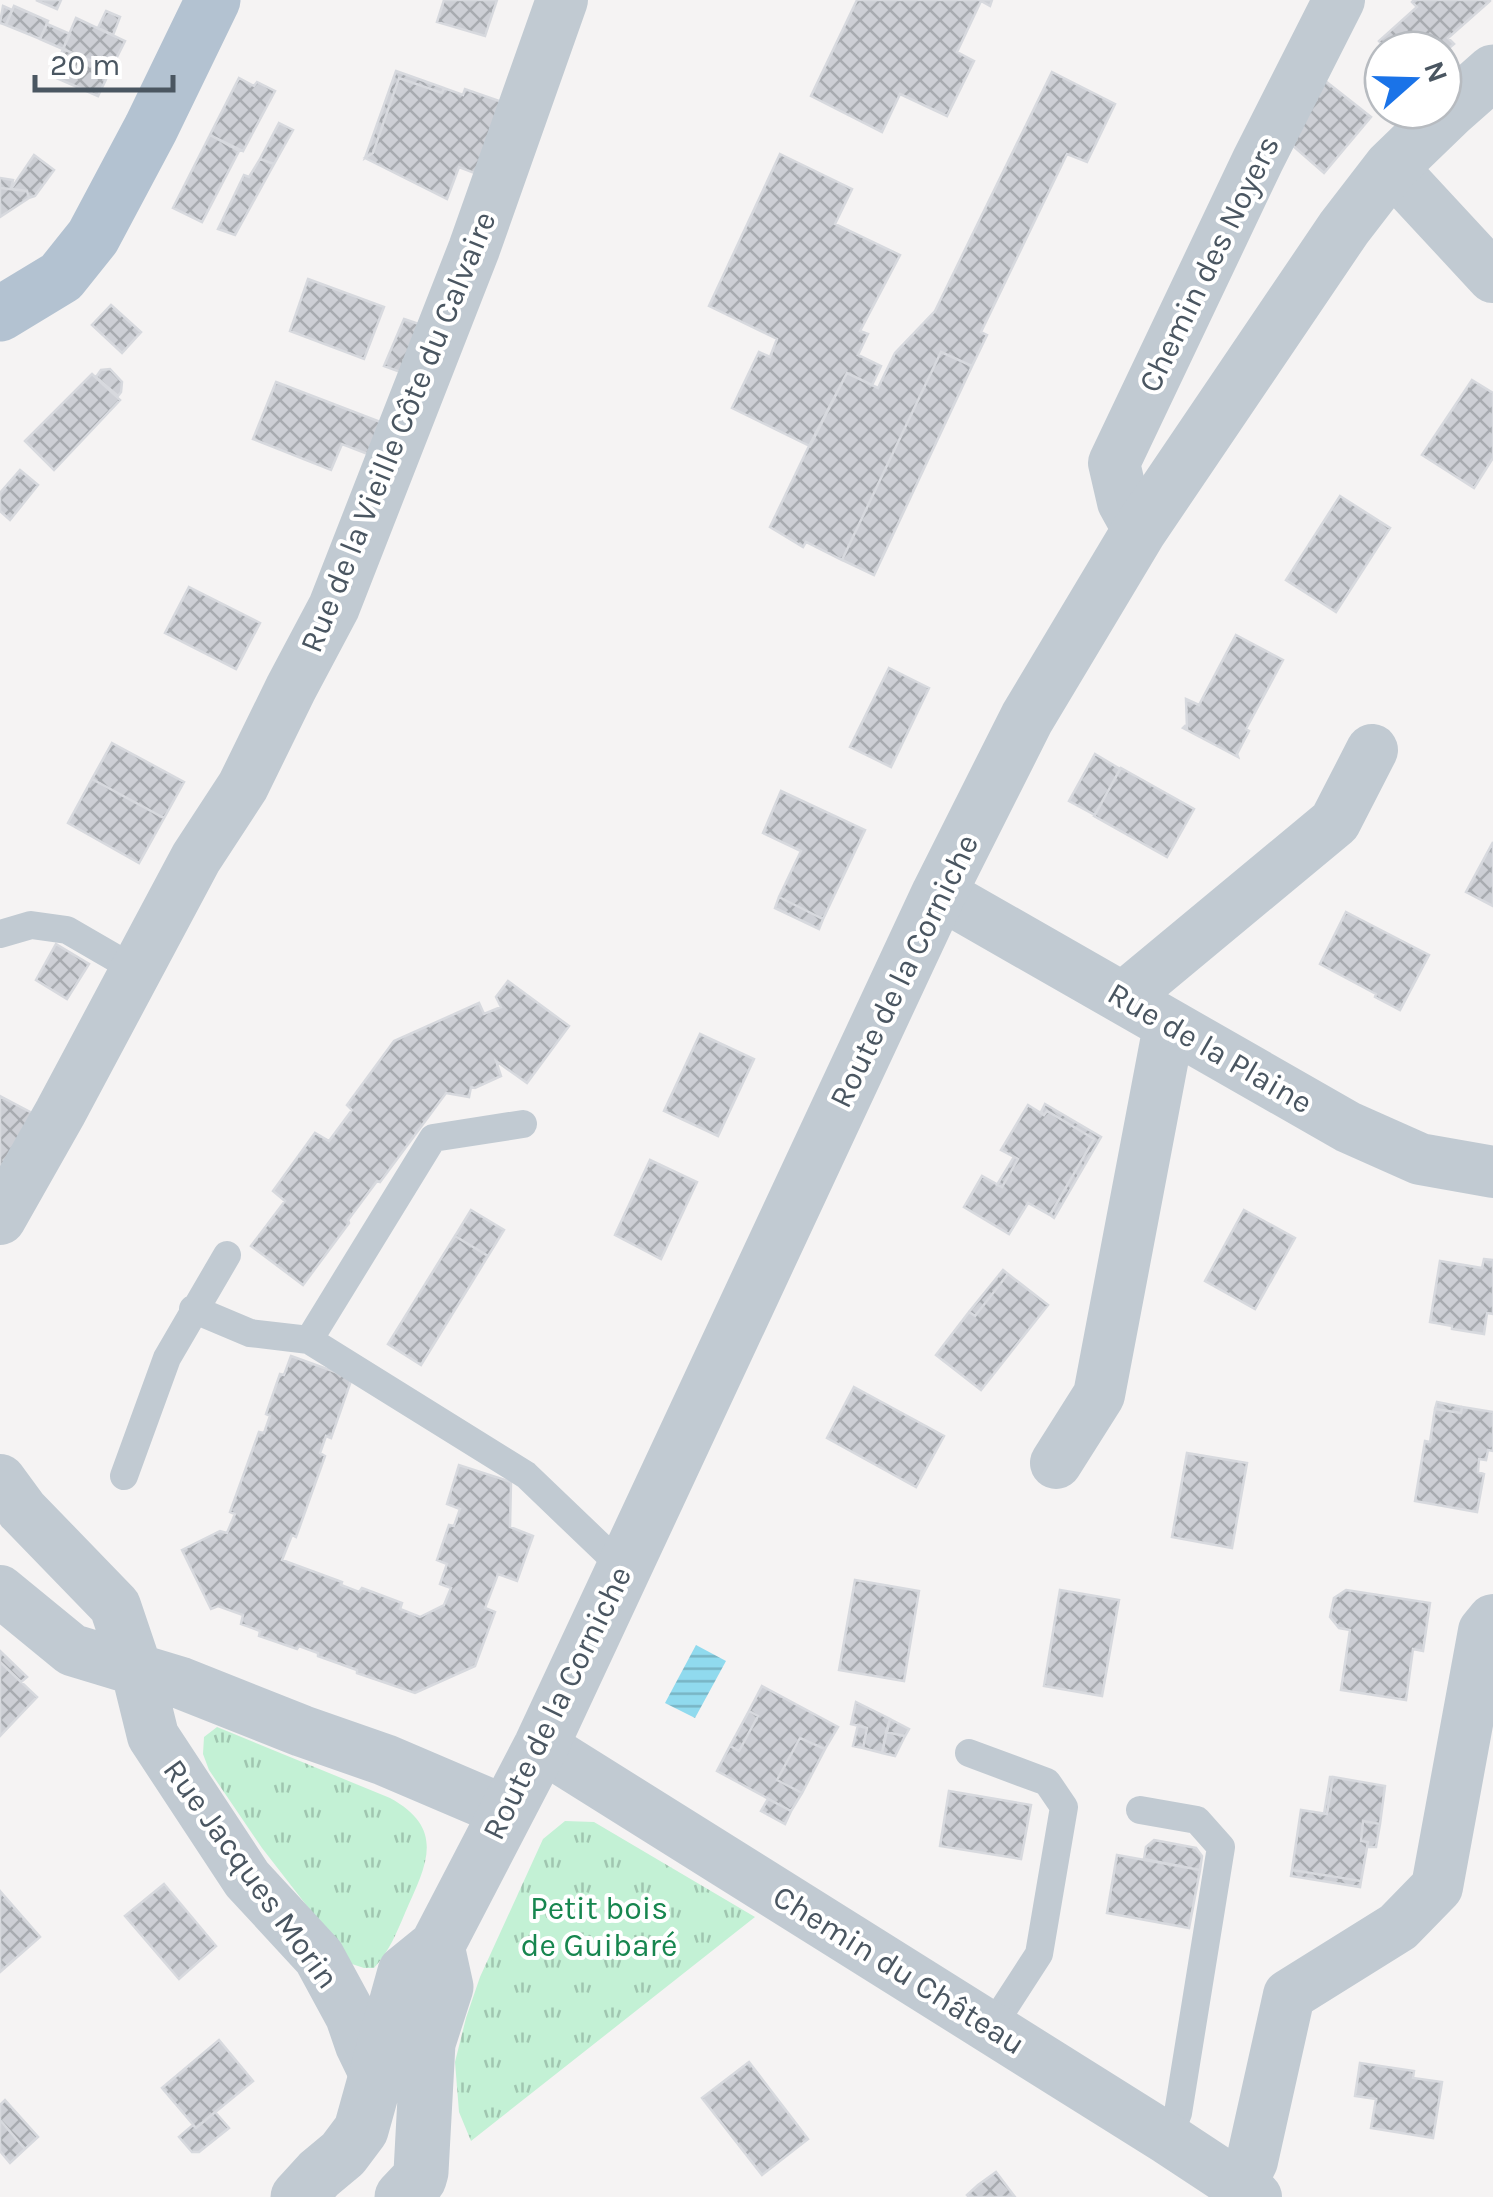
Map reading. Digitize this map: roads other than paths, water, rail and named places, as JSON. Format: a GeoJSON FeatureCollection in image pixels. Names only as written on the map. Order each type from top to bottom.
{"type":"FeatureCollection","features":[{"type":"Feature","properties":{"kind":"main road"},"geometry":{"type":"LineString","coordinates":[[0,314],[61,277],[93,237],[212,0]]}},
{"type":"Feature","properties":{"kind":"street","name":"Rue de la Vieille Côte du Calvaire"},"geometry":{"type":"LineString","coordinates":[[0,1219],[196,858],[242,786],[334,607],[474,248],[562,0]]}},
{"type":"Feature","properties":{"kind":"street","name":"Chemin des Noyers"},"geometry":{"type":"LineString","coordinates":[[1139,531],[1123,502],[1114,463],[1339,0]]}},
{"type":"Feature","properties":{"kind":"street","name":"Route de la Corniche"},"geometry":{"type":"LineString","coordinates":[[334,2172],[360,2130],[405,1972],[437,1946],[540,1746],[939,894],[1027,718],[1139,531],[1344,228],[1391,167],[1493,72]]}},
{"type":"Feature","properties":{"kind":"street"},"geometry":{"type":"LineString","coordinates":[[1391,167],[1493,277]]}},
{"type":"Feature","properties":{"kind":"street"},"geometry":{"type":"LineString","coordinates":[[1123,998],[1335,822],[1372,750]]}},
{"type":"Feature","properties":{"kind":"street","name":"Rue de la Plaine"},"geometry":{"type":"LineString","coordinates":[[939,894],[1348,1127],[1420,1160],[1493,1172]]}},
{"type":"Feature","properties":{"kind":"street"},"geometry":{"type":"LineString","coordinates":[[1056,1462],[1098,1394],[1169,1026]]}},
{"type":"Feature","properties":{"kind":"street"},"geometry":{"type":"LineString","coordinates":[[0,1480],[22,1510],[114,1606],[137,1670]]}},
{"type":"Feature","properties":{"kind":"street"},"geometry":{"type":"LineString","coordinates":[[0,1590],[72,1650],[181,1683],[385,1760],[507,1812]]}},
{"type":"Feature","properties":{"kind":"street"},"geometry":{"type":"LineString","coordinates":[[1248,2191],[1289,1995],[1398,1927],[1437,1887],[1484,1632],[1493,1620]]}},
{"type":"Feature","properties":{"kind":"street","name":"Rue Jacques Morin"},"geometry":{"type":"LineString","coordinates":[[137,1670],[152,1736],[247,1880],[319,1957],[351,2016],[374,2074]]}},
{"type":"Feature","properties":{"kind":"street","name":"Chemin du Château"},"geometry":{"type":"LineString","coordinates":[[540,1746],[1248,2191]]}},
{"type":"Feature","properties":{"kind":"street"},"geometry":{"type":"LineString","coordinates":[[420,2189],[428,2043],[446,1987],[437,1946]]}},
{"type":"Feature","properties":{"kind":"street"},"geometry":{"type":"LineString","coordinates":[[334,2172],[366,2136],[390,2142],[402,2151],[420,2189]]}},
{"type":"Feature","properties":{"kind":"lane"},"geometry":{"type":"LineString","coordinates":[[0,934],[31,925],[66,930],[136,970]]}},
{"type":"Feature","properties":{"kind":"lane"},"geometry":{"type":"LineString","coordinates":[[310,1340],[434,1138],[523,1124]]}},
{"type":"Feature","properties":{"kind":"lane"},"geometry":{"type":"LineString","coordinates":[[124,1476],[167,1358],[226,1256]]}},
{"type":"Feature","properties":{"kind":"lane"},"geometry":{"type":"LineString","coordinates":[[193,1309],[250,1333],[310,1340],[526,1475],[622,1567]]}},
{"type":"Feature","properties":{"kind":"lane"},"geometry":{"type":"LineString","coordinates":[[969,1754],[1047,1782],[1064,1807],[1039,1954],[992,2028]]}},
{"type":"Feature","properties":{"kind":"lane"},"geometry":{"type":"LineString","coordinates":[[1140,1810],[1197,1820],[1221,1847],[1178,2113],[1168,2139]]}},
{"type":"Feature","properties":{"kind":"water"},"geometry":{"type":"Polygon","coordinates":[[[696,1645],[726,1661],[695,1718],[665,1703],[696,1645]]]}},
{"type":"Feature","properties":{"kind":"park label","name":"Petit bois de Guibaré"},"geometry":{"type":"Point","coordinates":[599,1926]}}]}
